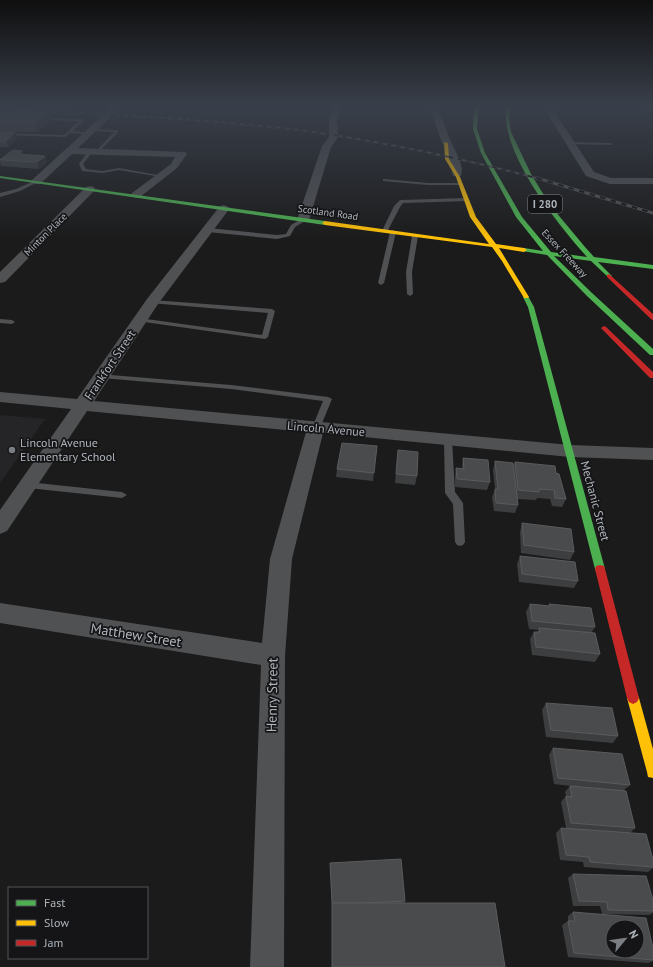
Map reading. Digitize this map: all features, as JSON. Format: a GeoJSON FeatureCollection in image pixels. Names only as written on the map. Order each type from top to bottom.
{"type":"FeatureCollection","features":[{"type":"Feature","properties":{"kind":"main road","name":"Essex Freeway"},"geometry":{"type":"LineString","coordinates":[[482,150],[504,192],[529,231],[578,284],[653,353]]}},
{"type":"Feature","properties":{"kind":"main road","name":"Essex Freeway"},"geometry":{"type":"LineString","coordinates":[[517,150],[522,164],[536,190],[557,221],[616,284],[653,318]]}},
{"type":"Feature","properties":{"kind":"main road","name":"Scotland Road"},"geometry":{"type":"LineString","coordinates":[[0,177],[653,268]]}},
{"type":"Feature","properties":{"kind":"main road","name":"Mechanic Street"},"geometry":{"type":"LineString","coordinates":[[459,179],[472,216],[521,285],[531,307],[653,772]]}},
{"type":"Feature","properties":{"kind":"main road"},"geometry":{"type":"LineString","coordinates":[[529,231],[569,287]]}},
{"type":"Feature","properties":{"kind":"main road"},"geometry":{"type":"LineString","coordinates":[[616,284],[653,311]]}},
{"type":"Feature","properties":{"kind":"main road"},"geometry":{"type":"LineString","coordinates":[[598,322],[653,376]]}},
{"type":"Feature","properties":{"kind":"street"},"geometry":{"type":"LineString","coordinates":[[303,220],[326,150]]}},
{"type":"Feature","properties":{"kind":"street"},"geometry":{"type":"LineString","coordinates":[[451,150],[458,166],[459,179]]}},
{"type":"Feature","properties":{"kind":"street"},"geometry":{"type":"LineString","coordinates":[[574,150],[590,174],[610,181],[653,181]]}},
{"type":"Feature","properties":{"kind":"street"},"geometry":{"type":"LineString","coordinates":[[36,182],[70,151],[182,154],[174,166],[136,195]]}},
{"type":"Feature","properties":{"kind":"street","name":"Minton Place"},"geometry":{"type":"LineString","coordinates":[[0,279],[90,190]]}},
{"type":"Feature","properties":{"kind":"street","name":"Frankfort Street"},"geometry":{"type":"LineString","coordinates":[[0,526],[152,302],[224,208]]}},
{"type":"Feature","properties":{"kind":"street","name":"Lincoln Avenue"},"geometry":{"type":"LineString","coordinates":[[0,397],[570,451],[653,454]]}},
{"type":"Feature","properties":{"kind":"street","name":"Henry Street"},"geometry":{"type":"LineString","coordinates":[[266,967],[273,656],[282,559],[316,428]]}},
{"type":"Feature","properties":{"kind":"street","name":"Matthew Street"},"geometry":{"type":"LineString","coordinates":[[0,614],[273,656]]}},
{"type":"Feature","properties":{"kind":"lane"},"geometry":{"type":"LineString","coordinates":[[95,152],[81,164],[84,170],[97,172],[119,169],[161,176]]}},
{"type":"Feature","properties":{"kind":"lane"},"geometry":{"type":"LineString","coordinates":[[385,180],[428,184],[459,179]]}},
{"type":"Feature","properties":{"kind":"lane"},"geometry":{"type":"LineString","coordinates":[[0,195],[36,182]]}},
{"type":"Feature","properties":{"kind":"lane"},"geometry":{"type":"LineString","coordinates":[[381,283],[391,221],[398,204],[402,201],[466,200]]}},
{"type":"Feature","properties":{"kind":"lane"},"geometry":{"type":"LineString","coordinates":[[208,230],[277,237],[288,235],[293,226],[303,220]]}},
{"type":"Feature","properties":{"kind":"lane"},"geometry":{"type":"LineString","coordinates":[[410,294],[408,284],[415,236]]}},
{"type":"Feature","properties":{"kind":"lane"},"geometry":{"type":"LineString","coordinates":[[140,320],[265,337],[272,311],[152,302]]}},
{"type":"Feature","properties":{"kind":"lane"},"geometry":{"type":"LineString","coordinates":[[0,321],[12,322]]}},
{"type":"Feature","properties":{"kind":"lane"},"geometry":{"type":"LineString","coordinates":[[102,376],[231,387],[328,399],[316,428]]}},
{"type":"Feature","properties":{"kind":"lane"},"geometry":{"type":"LineString","coordinates":[[448,440],[450,493],[458,503],[460,542]]}},
{"type":"Feature","properties":{"kind":"lane"},"geometry":{"type":"LineString","coordinates":[[28,484],[122,495]]}},
{"type":"Feature","properties":{"kind":"shaded area","name":"Lincoln Avenue Elementary School"},"geometry":{"type":"Polygon","coordinates":[[[0,415],[45,419],[0,483],[0,415]]]}},
{"type":"Feature","properties":{"kind":"building"},"geometry":{"type":"Polygon","coordinates":[[[13,150],[22,151],[17,154],[45,156],[37,162],[0,160],[13,150]]]}},
{"type":"Feature","properties":{"kind":"building"},"geometry":{"type":"Polygon","coordinates":[[[342,443],[377,446],[374,473],[337,469],[342,443]]]}},
{"type":"Feature","properties":{"kind":"building"},"geometry":{"type":"Polygon","coordinates":[[[398,450],[418,452],[417,476],[396,474],[398,450]]]}},
{"type":"Feature","properties":{"kind":"building"},"geometry":{"type":"Polygon","coordinates":[[[463,458],[488,460],[490,482],[457,479],[456,468],[464,469],[463,458]]]}},
{"type":"Feature","properties":{"kind":"building"},"geometry":{"type":"Polygon","coordinates":[[[495,461],[513,463],[518,505],[496,503],[495,489],[498,489],[495,461]]]}},
{"type":"Feature","properties":{"kind":"building"},"geometry":{"type":"Polygon","coordinates":[[[515,462],[555,466],[556,473],[559,474],[566,499],[555,498],[554,490],[539,489],[539,492],[518,490],[515,462]]]}},
{"type":"Feature","properties":{"kind":"building"},"geometry":{"type":"Polygon","coordinates":[[[522,523],[571,529],[574,552],[524,545],[522,523]]]}},
{"type":"Feature","properties":{"kind":"building"},"geometry":{"type":"Polygon","coordinates":[[[520,556],[575,562],[578,581],[522,574],[520,556]]]}},
{"type":"Feature","properties":{"kind":"building"},"geometry":{"type":"Polygon","coordinates":[[[530,604],[550,606],[549,604],[591,608],[595,627],[532,621],[530,604]]]}},
{"type":"Feature","properties":{"kind":"building"},"geometry":{"type":"Polygon","coordinates":[[[539,628],[595,633],[600,654],[536,647],[534,632],[540,632],[539,628]]]}},
{"type":"Feature","properties":{"kind":"building"},"geometry":{"type":"Polygon","coordinates":[[[546,703],[612,708],[618,736],[551,730],[546,703]]]}},
{"type":"Feature","properties":{"kind":"building"},"geometry":{"type":"Polygon","coordinates":[[[553,748],[622,754],[630,785],[558,778],[553,748]]]}},
{"type":"Feature","properties":{"kind":"building"},"geometry":{"type":"Polygon","coordinates":[[[570,786],[626,791],[635,828],[571,823],[566,796],[572,797],[570,786]]]}},
{"type":"Feature","properties":{"kind":"building"},"geometry":{"type":"Polygon","coordinates":[[[561,828],[646,834],[653,860],[653,867],[590,862],[589,857],[566,855],[561,828]]]}},
{"type":"Feature","properties":{"kind":"building"},"geometry":{"type":"Polygon","coordinates":[[[401,859],[405,901],[332,903],[330,863],[401,859]]]}},
{"type":"Feature","properties":{"kind":"building"},"geometry":{"type":"Polygon","coordinates":[[[573,874],[646,876],[653,900],[653,911],[608,910],[607,902],[579,901],[573,874]]]}},
{"type":"Feature","properties":{"kind":"building"},"geometry":{"type":"Polygon","coordinates":[[[332,903],[495,903],[505,967],[332,967],[332,903]]]}},
{"type":"Feature","properties":{"kind":"building"},"geometry":{"type":"Polygon","coordinates":[[[573,912],[646,918],[653,948],[653,960],[642,959],[645,959],[645,919],[605,919],[605,956],[574,953],[568,921],[575,921],[573,912]]]}},
{"type":"Feature","properties":{"kind":"railway"},"geometry":{"type":"LineString","coordinates":[[415,150],[540,179]]}},
{"type":"Feature","properties":{"kind":"railway"},"geometry":{"type":"LineString","coordinates":[[537,178],[653,213]]}},
{"type":"Feature","properties":{"kind":"traffic: fast"},"geometry":{"type":"LineString","coordinates":[[482,150],[509,201],[524,225],[574,279],[653,353]]}},
{"type":"Feature","properties":{"kind":"traffic: fast"},"geometry":{"type":"LineString","coordinates":[[517,150],[528,174],[548,205],[583,249],[609,276]]}},
{"type":"Feature","properties":{"kind":"traffic: fast"},"geometry":{"type":"LineString","coordinates":[[0,177],[325,223]]}},
{"type":"Feature","properties":{"kind":"traffic: fast"},"geometry":{"type":"LineString","coordinates":[[524,250],[653,267]]}},
{"type":"Feature","properties":{"kind":"traffic: fast"},"geometry":{"type":"LineString","coordinates":[[526,297],[531,307],[600,569]]}},
{"type":"Feature","properties":{"kind":"traffic: slow"},"geometry":{"type":"LineString","coordinates":[[446,150],[447,159],[458,177],[473,217],[505,261],[526,297]]}},
{"type":"Feature","properties":{"kind":"traffic: slow"},"geometry":{"type":"LineString","coordinates":[[325,223],[524,250]]}},
{"type":"Feature","properties":{"kind":"traffic: slow"},"geometry":{"type":"LineString","coordinates":[[633,698],[653,772]]}},
{"type":"Feature","properties":{"kind":"traffic: jam"},"geometry":{"type":"LineString","coordinates":[[609,276],[653,318]]}},
{"type":"Feature","properties":{"kind":"traffic: jam"},"geometry":{"type":"LineString","coordinates":[[604,328],[653,376]]}},
{"type":"Feature","properties":{"kind":"traffic: jam"},"geometry":{"type":"LineString","coordinates":[[600,569],[633,698]]}},
{"type":"Feature","properties":{"kind":"place","name":"Lincoln Avenue Elementary School"},"geometry":{"type":"Point","coordinates":[12,450]}}]}
